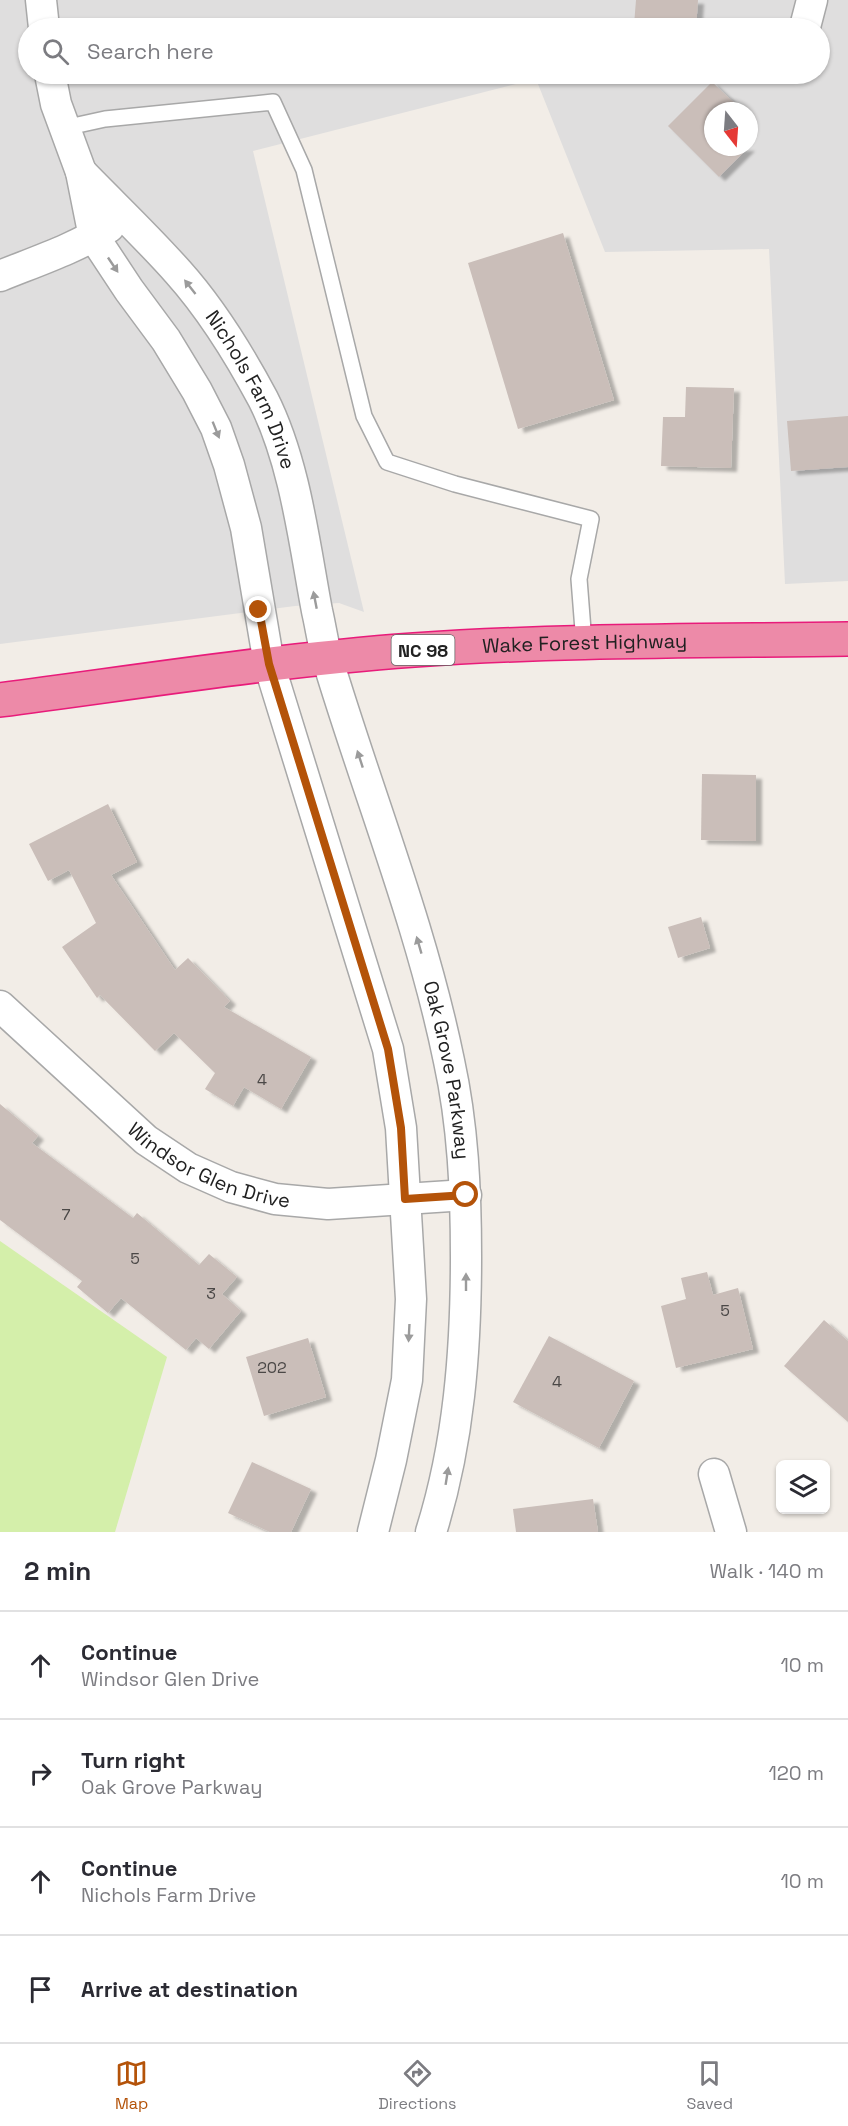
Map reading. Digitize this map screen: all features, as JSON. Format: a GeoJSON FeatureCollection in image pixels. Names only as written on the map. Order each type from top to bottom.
{"type":"FeatureCollection","features":[{"type":"Feature","properties":{"kind":"highway","name":"Wake Forest Highway"},"geometry":{"type":"LineString","coordinates":[[0,700],[326,657],[415,650],[848,639]]}},
{"type":"Feature","properties":{"kind":"street"},"geometry":{"type":"LineString","coordinates":[[40,0],[43,18]]}},
{"type":"Feature","properties":{"kind":"street","name":"Nichols Farm Drive"},"geometry":{"type":"LineString","coordinates":[[52,84],[56,104],[81,172],[94,237],[166,340],[216,428],[229,465],[246,528],[269,664]]}},
{"type":"Feature","properties":{"kind":"street","name":"Nichols Farm Drive"},"geometry":{"type":"LineString","coordinates":[[81,172],[178,272],[216,320],[242,360],[266,405],[294,485],[326,657]]}},
{"type":"Feature","properties":{"kind":"street"},"geometry":{"type":"LineString","coordinates":[[0,276],[94,237],[124,217]]}},
{"type":"Feature","properties":{"kind":"street","name":"Oak Grove Parkway"},"geometry":{"type":"LineString","coordinates":[[326,657],[413,924],[450,1062],[458,1116],[466,1195],[466,1309],[462,1381],[445,1486],[431,1532]]}},
{"type":"Feature","properties":{"kind":"street"},"geometry":{"type":"LineString","coordinates":[[269,664],[388,1049],[401,1128],[411,1299],[407,1380],[391,1460],[373,1532]]}},
{"type":"Feature","properties":{"kind":"street","name":"Windsor Glen Drive"},"geometry":{"type":"LineString","coordinates":[[0,1006],[146,1140],[188,1168],[231,1187],[275,1199],[328,1204],[466,1195]]}},
{"type":"Feature","properties":{"kind":"street"},"geometry":{"type":"LineString","coordinates":[[714,1474],[731,1532]]}},
{"type":"Feature","properties":{"kind":"lane"},"geometry":{"type":"LineString","coordinates":[[64,128],[105,119],[273,102],[304,170],[364,416],[387,462],[455,484],[591,519],[579,579],[584,644]]}},
{"type":"Feature","properties":{"kind":"shaded area"},"geometry":{"type":"Polygon","coordinates":[[[0,0],[848,0],[848,581],[785,584],[769,249],[605,252],[538,84],[830,84],[830,18],[18,18],[18,84],[516,84],[253,151],[364,612],[339,603],[295,606],[0,644],[0,0]]]}},
{"type":"Feature","properties":{"kind":"green space"},"geometry":{"type":"Polygon","coordinates":[[[0,1241],[167,1357],[115,1532],[0,1532],[0,1241]]]}},
{"type":"Feature","properties":{"kind":"building"},"geometry":{"type":"Polygon","coordinates":[[[636,0],[698,0],[697,18],[635,18],[636,0]]]}},
{"type":"Feature","properties":{"kind":"building"},"geometry":{"type":"Polygon","coordinates":[[[710,84],[714,84],[733,102],[704,102],[704,156],[740,156],[719,177],[668,126],[710,84]]]}},
{"type":"Feature","properties":{"kind":"building"},"geometry":{"type":"Polygon","coordinates":[[[563,233],[614,400],[518,429],[468,263],[563,233]]]}},
{"type":"Feature","properties":{"kind":"building"},"geometry":{"type":"Polygon","coordinates":[[[686,387],[734,388],[731,468],[661,466],[663,417],[685,417],[686,387]]]}},
{"type":"Feature","properties":{"kind":"building"},"geometry":{"type":"Polygon","coordinates":[[[848,416],[848,467],[791,471],[787,421],[848,416]]]}},
{"type":"Feature","properties":{"kind":"building"},"geometry":{"type":"Polygon","coordinates":[[[702,774],[756,775],[756,841],[701,840],[702,774]]]}},
{"type":"Feature","properties":{"kind":"building"},"geometry":{"type":"Polygon","coordinates":[[[108,804],[137,862],[111,875],[175,970],[188,958],[230,1001],[224,1007],[311,1057],[281,1109],[244,1087],[233,1106],[205,1089],[215,1073],[174,1033],[155,1051],[100,995],[97,998],[62,947],[96,923],[69,870],[48,881],[29,844],[108,804]]]}},
{"type":"Feature","properties":{"kind":"building"},"geometry":{"type":"Polygon","coordinates":[[[701,917],[710,948],[678,958],[668,927],[701,917]]]}},
{"type":"Feature","properties":{"kind":"building"},"geometry":{"type":"Polygon","coordinates":[[[0,1104],[38,1136],[32,1143],[133,1218],[137,1213],[199,1265],[209,1254],[237,1277],[222,1294],[241,1311],[209,1349],[196,1338],[186,1350],[121,1298],[108,1313],[77,1287],[82,1281],[0,1220],[0,1104]]]}},
{"type":"Feature","properties":{"kind":"building"},"geometry":{"type":"Polygon","coordinates":[[[707,1272],[713,1295],[738,1288],[753,1349],[676,1368],[661,1306],[686,1299],[681,1278],[707,1272]]]}},
{"type":"Feature","properties":{"kind":"building"},"geometry":{"type":"Polygon","coordinates":[[[824,1320],[848,1341],[848,1422],[784,1366],[824,1320]]]}},
{"type":"Feature","properties":{"kind":"building"},"geometry":{"type":"Polygon","coordinates":[[[549,1336],[634,1381],[599,1448],[513,1402],[549,1336]]]}},
{"type":"Feature","properties":{"kind":"building"},"geometry":{"type":"Polygon","coordinates":[[[308,1338],[326,1397],[264,1416],[246,1357],[308,1338]]]}},
{"type":"Feature","properties":{"kind":"building"},"geometry":{"type":"Polygon","coordinates":[[[252,1462],[311,1489],[291,1532],[270,1532],[228,1513],[252,1462]]]}},
{"type":"Feature","properties":{"kind":"building"},"geometry":{"type":"Polygon","coordinates":[[[593,1499],[598,1532],[516,1532],[513,1509],[593,1499]]]}},
{"type":"Feature","properties":{"kind":"route"},"geometry":{"type":"LineString","coordinates":[[259,610],[269,664],[388,1049],[401,1128],[405,1199],[466,1195]]}}]}
